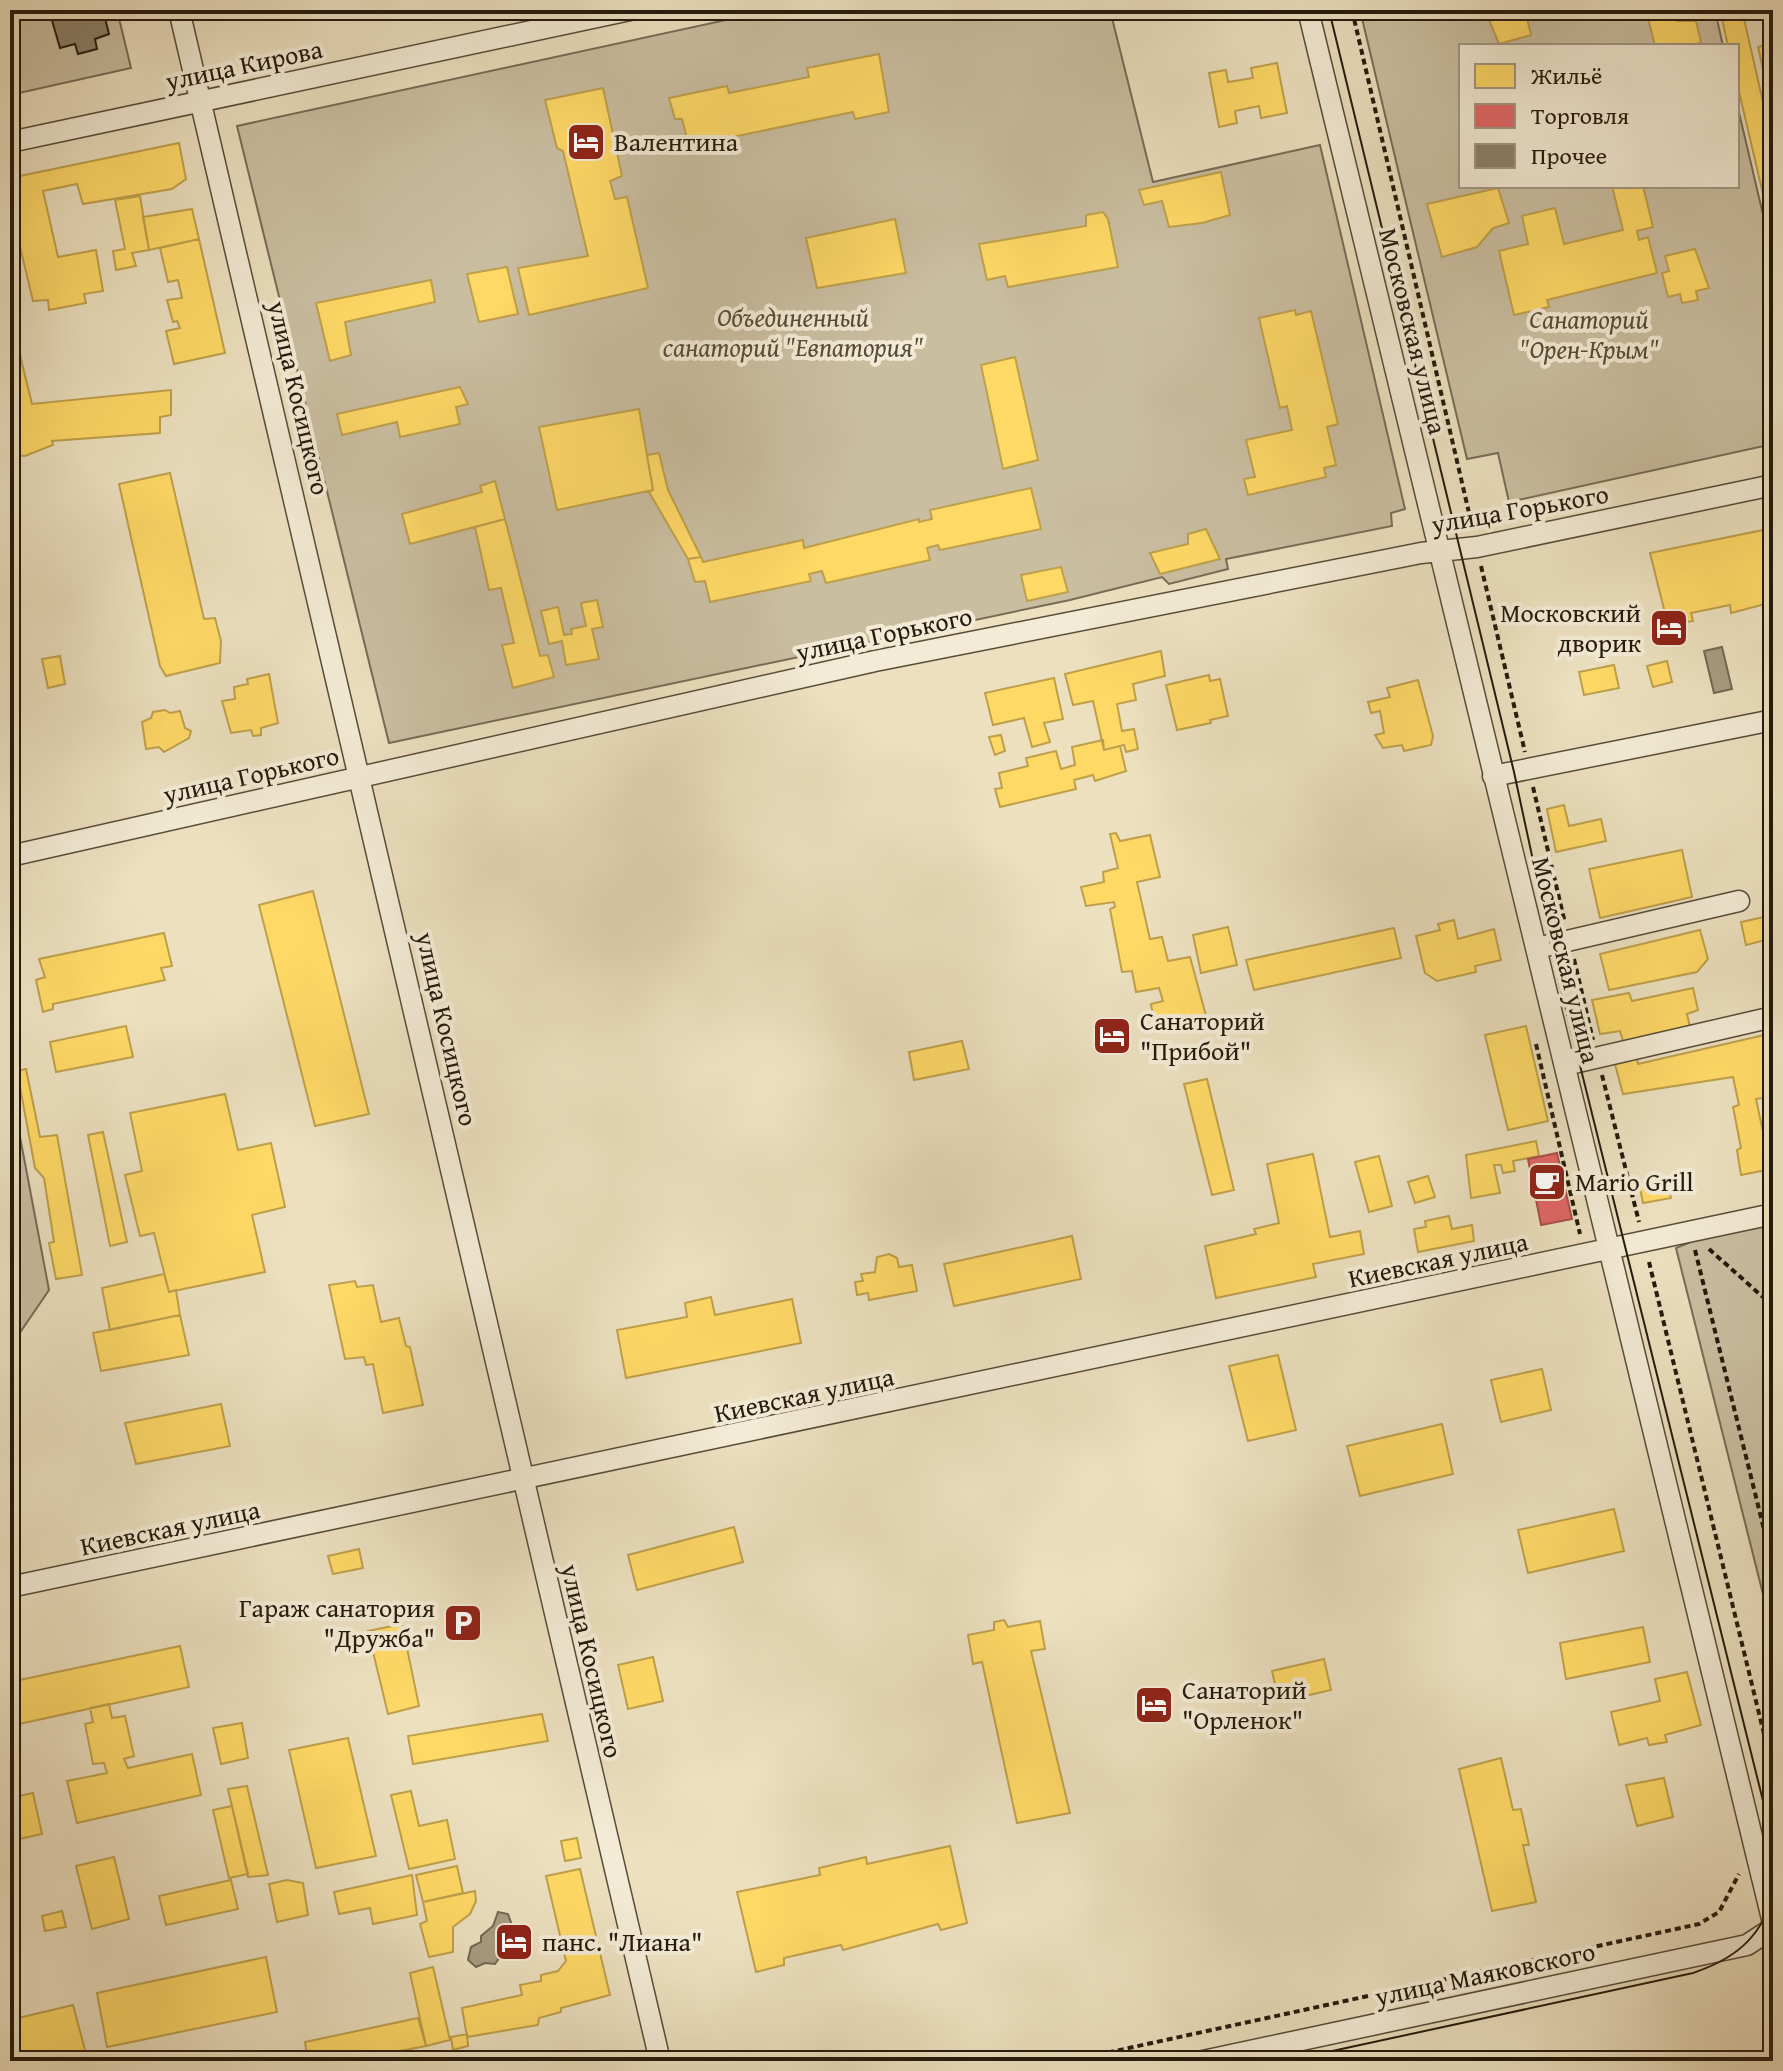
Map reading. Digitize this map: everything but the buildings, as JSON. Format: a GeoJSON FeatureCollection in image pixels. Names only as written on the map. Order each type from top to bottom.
{"type":"FeatureCollection","features":[{"type":"Feature","properties":{"kind":"street","name":"улица Косицкого"},"geometry":{"type":"LineString","coordinates":[[179,10],[362,776],[523,1481],[660,2061]]}},
{"type":"Feature","properties":{"kind":"street","name":"улица Кирова"},"geometry":{"type":"LineString","coordinates":[[10,142],[630,10]]}},
{"type":"Feature","properties":{"kind":"street","name":"Московская улица"},"geometry":{"type":"LineString","coordinates":[[1308,10],[1773,1925]]}},
{"type":"Feature","properties":{"kind":"street","name":"улица Горького"},"geometry":{"type":"LineString","coordinates":[[10,856],[875,661],[1440,550],[1477,547],[1773,485]]}},
{"type":"Feature","properties":{"kind":"street"},"geometry":{"type":"LineString","coordinates":[[1493,776],[1773,720]]}},
{"type":"Feature","properties":{"kind":"street"},"geometry":{"type":"LineString","coordinates":[[1537,948],[1739,901]]}},
{"type":"Feature","properties":{"kind":"street"},"geometry":{"type":"LineString","coordinates":[[1565,1065],[1773,1017]]}},
{"type":"Feature","properties":{"kind":"street","name":"Киевская улица"},"geometry":{"type":"LineString","coordinates":[[10,1587],[523,1481],[1773,1214]]}},
{"type":"Feature","properties":{"kind":"street","name":"улица Маяковского"},"geometry":{"type":"LineString","coordinates":[[1203,2061],[1747,1945],[1773,1925]]}},
{"type":"Feature","properties":{"kind":"path"},"geometry":{"type":"LineString","coordinates":[[1352,10],[1569,941],[1773,1771]]}},
{"type":"Feature","properties":{"kind":"path"},"geometry":{"type":"LineString","coordinates":[[1535,1042],[1585,1256]]}},
{"type":"Feature","properties":{"kind":"path"},"geometry":{"type":"LineString","coordinates":[[1691,1232],[1773,1306]]}},
{"type":"Feature","properties":{"kind":"path"},"geometry":{"type":"LineString","coordinates":[[1691,1232],[1773,1566]]}},
{"type":"Feature","properties":{"kind":"path"},"geometry":{"type":"LineString","coordinates":[[1069,2061],[1699,1924],[1719,1912],[1739,1878],[1740,1869]]}},
{"type":"Feature","properties":{"kind":"green space"},"geometry":{"type":"Polygon","coordinates":[[[10,10],[117,10],[131,68],[10,95],[10,10]]]}},
{"type":"Feature","properties":{"kind":"green space","name":"Объединенный санаторий \"Евпатория\""},"geometry":{"type":"Polygon","coordinates":[[[772,10],[1110,10],[1153,182],[1320,145],[1405,509],[1391,513],[1392,526],[1226,559],[1228,569],[1169,584],[1162,577],[1070,600],[389,743],[237,126],[772,10]]]}},
{"type":"Feature","properties":{"kind":"green space","name":"Санаторий \"Орен-Крым\""},"geometry":{"type":"Polygon","coordinates":[[[1360,10],[1715,10],[1723,44],[1459,44],[1459,188],[1739,188],[1739,112],[1773,257],[1773,444],[1509,502],[1498,453],[1467,459],[1360,10]]]}},
{"type":"Feature","properties":{"kind":"green space"},"geometry":{"type":"Polygon","coordinates":[[[10,1084],[49,1290],[19,1334],[10,1334],[10,1084]]]}},
{"type":"Feature","properties":{"kind":"green space"},"geometry":{"type":"Polygon","coordinates":[[[1773,1208],[1773,1634],[1676,1248],[1773,1208]]]}},
{"type":"Feature","properties":{"kind":"shaded area"},"geometry":{"type":"Polygon","coordinates":[[[1722,647],[1732,689],[1714,693],[1704,651],[1722,647]]]}},
{"type":"Feature","properties":{"kind":"shaded area"},"geometry":{"type":"Polygon","coordinates":[[[498,1912],[508,1914],[516,1936],[511,1943],[512,1954],[501,1956],[495,1964],[485,1963],[476,1967],[468,1960],[471,1947],[481,1942],[481,1936],[493,1926],[498,1912]]]}},
{"type":"Feature","properties":{"kind":"tram line"},"geometry":{"type":"LineString","coordinates":[[1329,10],[1514,772],[1558,977],[1773,1841]]}},
{"type":"Feature","properties":{"kind":"tram line"},"geometry":{"type":"LineString","coordinates":[[1286,2061],[1693,1973],[1721,1961],[1743,1946],[1760,1926],[1773,1899]]}},
{"type":"Feature","properties":{"kind":"place","name":"Валентина"},"geometry":{"type":"Point","coordinates":[586,142]}},
{"type":"Feature","properties":{"kind":"place","name":"Московский дворик"},"geometry":{"type":"Point","coordinates":[1669,628]}},
{"type":"Feature","properties":{"kind":"place","name":"Санаторий \"Прибой\""},"geometry":{"type":"Point","coordinates":[1112,1036]}},
{"type":"Feature","properties":{"kind":"place","name":"Mario Grill"},"geometry":{"type":"Point","coordinates":[1547,1182]}},
{"type":"Feature","properties":{"kind":"place","name":"Гараж санатория \"Дружба\""},"geometry":{"type":"Point","coordinates":[463,1623]}},
{"type":"Feature","properties":{"kind":"place","name":"Санаторий \"Орленок\""},"geometry":{"type":"Point","coordinates":[1154,1705]}},
{"type":"Feature","properties":{"kind":"place","name":"панс. \"Лиана\""},"geometry":{"type":"Point","coordinates":[514,1942]}}]}
